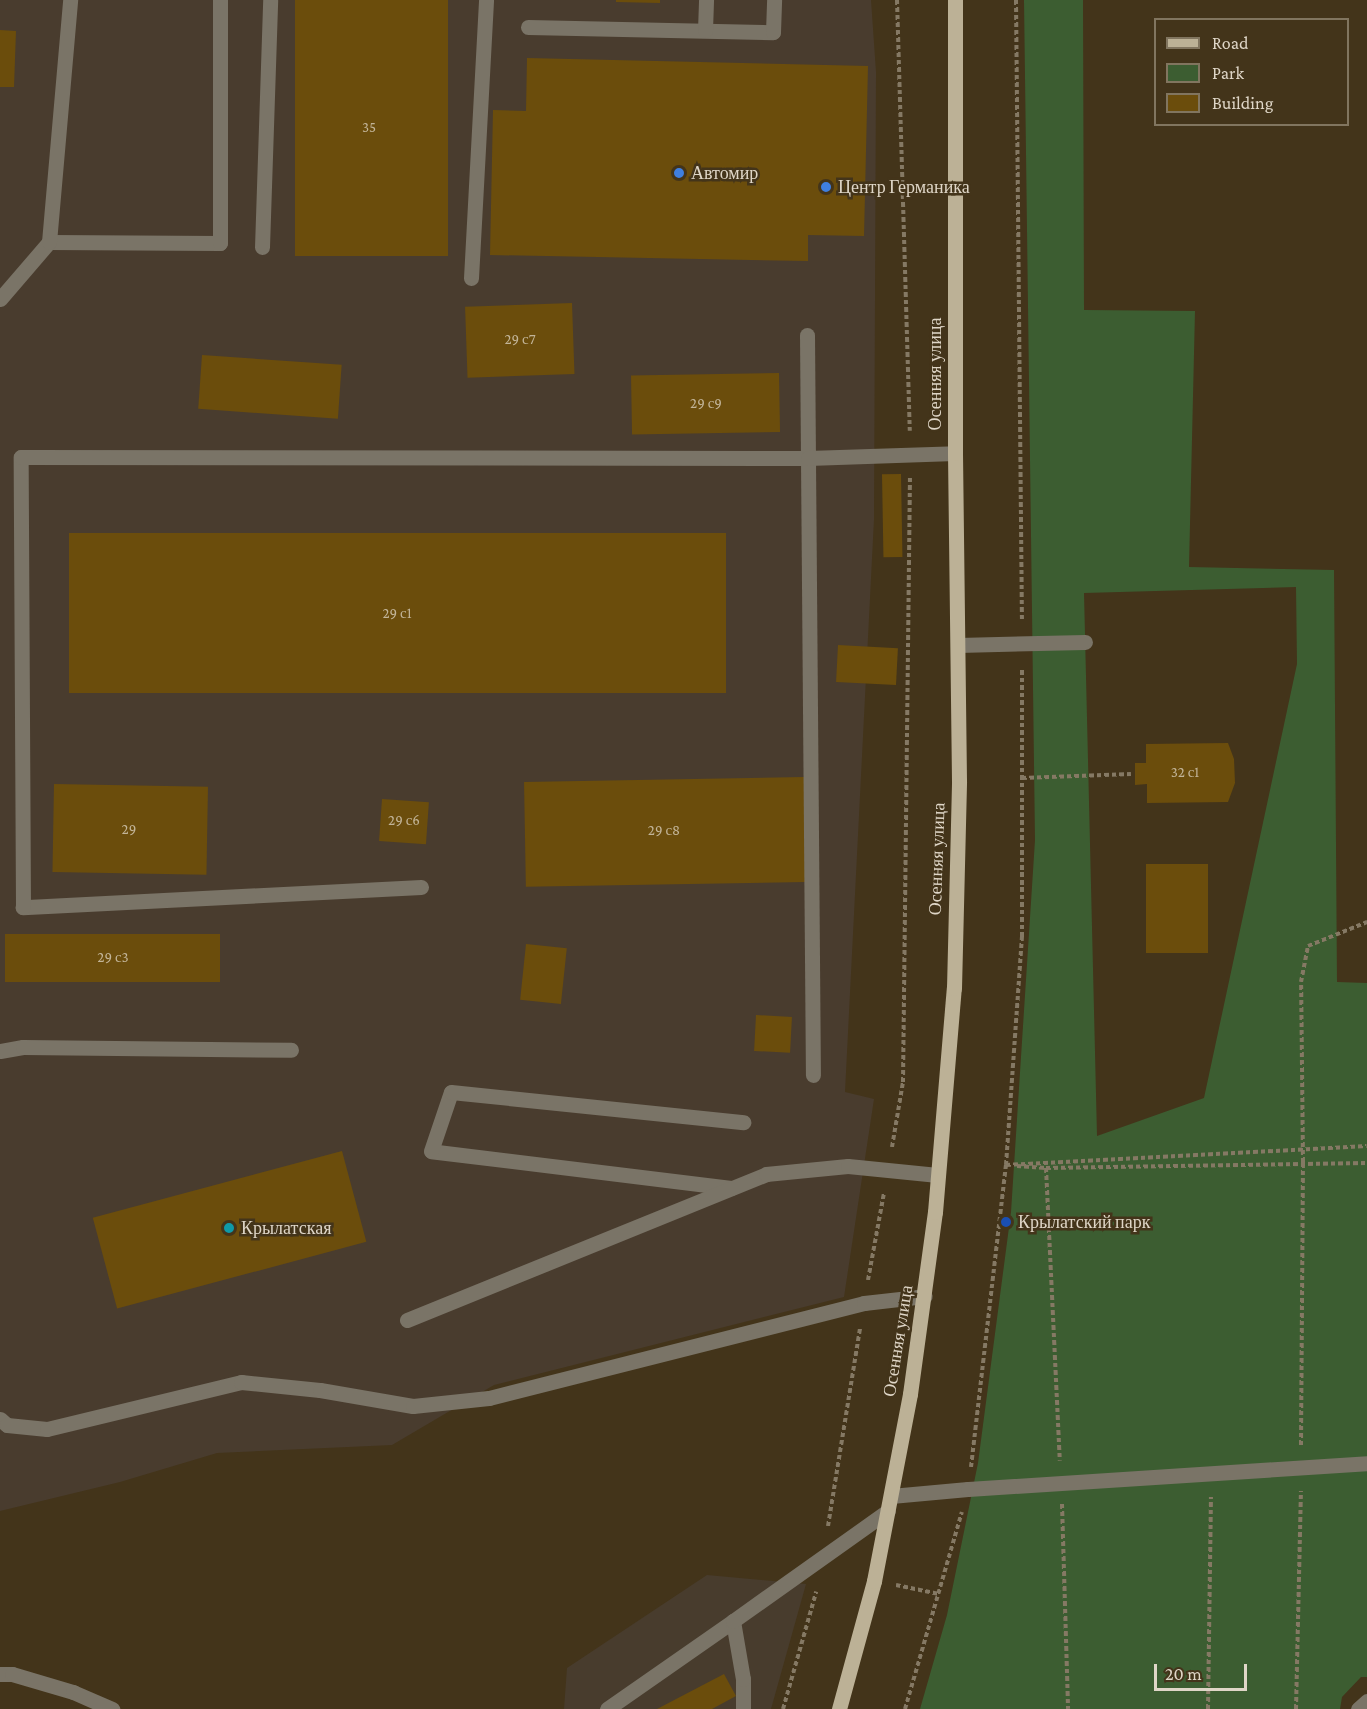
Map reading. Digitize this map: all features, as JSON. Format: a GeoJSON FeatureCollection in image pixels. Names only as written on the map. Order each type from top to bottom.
{"type":"FeatureCollection","features":[{"type":"Feature","properties":{"kind":"main road","name":"Осенняя улица"},"geometry":{"type":"LineString","coordinates":[[839,1709],[874,1581],[890,1504],[925,1296],[954,988],[959,781],[955,453],[956,0]]}},
{"type":"Feature","properties":{"kind":"street"},"geometry":{"type":"LineString","coordinates":[[0,299],[49,242],[70,0]]}},
{"type":"Feature","properties":{"kind":"street"},"geometry":{"type":"LineString","coordinates":[[49,242],[220,243],[220,0]]}},
{"type":"Feature","properties":{"kind":"street"},"geometry":{"type":"LineString","coordinates":[[262,247],[270,0]]}},
{"type":"Feature","properties":{"kind":"street"},"geometry":{"type":"LineString","coordinates":[[471,278],[486,0]]}},
{"type":"Feature","properties":{"kind":"street"},"geometry":{"type":"LineString","coordinates":[[705,30],[706,0]]}},
{"type":"Feature","properties":{"kind":"street"},"geometry":{"type":"LineString","coordinates":[[528,27],[773,32],[774,0]]}},
{"type":"Feature","properties":{"kind":"street"},"geometry":{"type":"LineString","coordinates":[[807,335],[813,1075]]}},
{"type":"Feature","properties":{"kind":"street"},"geometry":{"type":"LineString","coordinates":[[421,887],[23,907],[21,457],[808,458],[955,453]]}},
{"type":"Feature","properties":{"kind":"street"},"geometry":{"type":"LineString","coordinates":[[958,645],[1085,642]]}},
{"type":"Feature","properties":{"kind":"street"},"geometry":{"type":"LineString","coordinates":[[0,1051],[23,1047],[291,1050]]}},
{"type":"Feature","properties":{"kind":"street"},"geometry":{"type":"LineString","coordinates":[[731,1188],[431,1152],[451,1092],[743,1122]]}},
{"type":"Feature","properties":{"kind":"street"},"geometry":{"type":"LineString","coordinates":[[407,1320],[766,1174],[848,1166],[938,1175]]}},
{"type":"Feature","properties":{"kind":"street"},"geometry":{"type":"LineString","coordinates":[[0,1419],[7,1425],[47,1429],[241,1382],[320,1390],[413,1406],[489,1398],[864,1303],[925,1296]]}},
{"type":"Feature","properties":{"kind":"street"},"geometry":{"type":"LineString","coordinates":[[607,1709],[733,1621],[890,1504],[968,1489],[1367,1463]]}},
{"type":"Feature","properties":{"kind":"street"},"geometry":{"type":"LineString","coordinates":[[733,1621],[743,1679],[743,1709]]}},
{"type":"Feature","properties":{"kind":"street"},"geometry":{"type":"LineString","coordinates":[[0,1674],[12,1674],[74,1692],[112,1709]]}},
{"type":"Feature","properties":{"kind":"street"},"geometry":{"type":"LineString","coordinates":[[1358,1709],[1367,1701]]}},
{"type":"Feature","properties":{"kind":"path"},"geometry":{"type":"LineString","coordinates":[[827,1534],[864,1303],[903,1082],[910,454],[897,0]]}},
{"type":"Feature","properties":{"kind":"path"},"geometry":{"type":"LineString","coordinates":[[906,1709],[968,1489],[1006,1165],[1022,937],[1022,645],[1016,0]]}},
{"type":"Feature","properties":{"kind":"path"},"geometry":{"type":"LineString","coordinates":[[1022,778],[1131,774]]}},
{"type":"Feature","properties":{"kind":"path"},"geometry":{"type":"LineString","coordinates":[[1296,1709],[1301,1466],[1303,1162],[1301,982],[1308,946],[1367,922]]}},
{"type":"Feature","properties":{"kind":"path"},"geometry":{"type":"LineString","coordinates":[[1006,1165],[1367,1146]]}},
{"type":"Feature","properties":{"kind":"path"},"geometry":{"type":"LineString","coordinates":[[1006,1165],[1046,1168],[1303,1162],[1367,1163]]}},
{"type":"Feature","properties":{"kind":"path"},"geometry":{"type":"LineString","coordinates":[[1046,1168],[1061,1482],[1068,1709]]}},
{"type":"Feature","properties":{"kind":"path"},"geometry":{"type":"LineString","coordinates":[[1208,1709],[1211,1472]]}},
{"type":"Feature","properties":{"kind":"path"},"geometry":{"type":"LineString","coordinates":[[783,1709],[816,1590]]}},
{"type":"Feature","properties":{"kind":"shaded area"},"geometry":{"type":"Polygon","coordinates":[[[0,0],[871,0],[876,72],[874,519],[845,1092],[874,1099],[844,1297],[494,1385],[392,1445],[217,1453],[120,1482],[0,1511],[0,0]]]}},
{"type":"Feature","properties":{"kind":"shaded area"},"geometry":{"type":"Polygon","coordinates":[[[707,1575],[806,1584],[771,1709],[564,1709],[567,1668],[707,1575]]]}},
{"type":"Feature","properties":{"kind":"green space"},"geometry":{"type":"Polygon","coordinates":[[[1024,0],[1083,0],[1084,310],[1195,311],[1189,567],[1334,570],[1337,982],[1367,983],[1367,1677],[1361,1677],[1342,1697],[1340,1709],[920,1709],[947,1615],[978,1463],[1011,1212],[1035,840],[1024,0]],[[1296,587],[1084,593],[1097,1136],[1204,1098],[1297,664],[1296,587]]]}},
{"type":"Feature","properties":{"kind":"building"},"geometry":{"type":"Polygon","coordinates":[[[295,0],[448,0],[448,256],[295,256],[295,0]]]}},
{"type":"Feature","properties":{"kind":"building"},"geometry":{"type":"Polygon","coordinates":[[[616,0],[660,0],[660,3],[616,2],[616,0]]]}},
{"type":"Feature","properties":{"kind":"building"},"geometry":{"type":"Polygon","coordinates":[[[0,30],[16,31],[14,87],[0,87],[0,30]]]}},
{"type":"Feature","properties":{"kind":"building","name":"Автомир"},"geometry":{"type":"Polygon","coordinates":[[[527,58],[868,66],[864,236],[808,235],[808,261],[490,255],[493,110],[526,111],[527,58]]]}},
{"type":"Feature","properties":{"kind":"building"},"geometry":{"type":"Polygon","coordinates":[[[572,303],[574,374],[468,378],[465,307],[572,303]]]}},
{"type":"Feature","properties":{"kind":"building"},"geometry":{"type":"Polygon","coordinates":[[[202,355],[342,365],[338,419],[198,409],[202,355]]]}},
{"type":"Feature","properties":{"kind":"building"},"geometry":{"type":"Polygon","coordinates":[[[779,373],[780,432],[632,435],[631,376],[779,373]]]}},
{"type":"Feature","properties":{"kind":"building"},"geometry":{"type":"Polygon","coordinates":[[[882,474],[901,474],[902,557],[883,557],[882,474]]]}},
{"type":"Feature","properties":{"kind":"building"},"geometry":{"type":"Polygon","coordinates":[[[69,533],[726,533],[726,693],[69,693],[69,533]]]}},
{"type":"Feature","properties":{"kind":"building"},"geometry":{"type":"Polygon","coordinates":[[[838,645],[898,648],[896,685],[836,682],[838,645]]]}},
{"type":"Feature","properties":{"kind":"building"},"geometry":{"type":"Polygon","coordinates":[[[1228,743],[1234,759],[1235,783],[1228,802],[1147,803],[1147,784],[1135,785],[1135,763],[1146,763],[1146,744],[1228,743]]]}},
{"type":"Feature","properties":{"kind":"building"},"geometry":{"type":"Polygon","coordinates":[[[804,777],[806,882],[526,887],[524,782],[804,777]]]}},
{"type":"Feature","properties":{"kind":"building"},"geometry":{"type":"Polygon","coordinates":[[[54,784],[208,787],[206,875],[52,872],[54,784]]]}},
{"type":"Feature","properties":{"kind":"building"},"geometry":{"type":"Polygon","coordinates":[[[382,799],[429,802],[426,844],[379,841],[382,799]]]}},
{"type":"Feature","properties":{"kind":"building"},"geometry":{"type":"Polygon","coordinates":[[[1146,864],[1208,864],[1208,953],[1146,953],[1146,864]]]}},
{"type":"Feature","properties":{"kind":"building"},"geometry":{"type":"Polygon","coordinates":[[[5,934],[220,934],[220,982],[5,982],[5,934]]]}},
{"type":"Feature","properties":{"kind":"building"},"geometry":{"type":"Polygon","coordinates":[[[526,944],[567,948],[561,1004],[520,1000],[526,944]]]}},
{"type":"Feature","properties":{"kind":"building"},"geometry":{"type":"Polygon","coordinates":[[[756,1015],[792,1017],[790,1053],[754,1051],[756,1015]]]}},
{"type":"Feature","properties":{"kind":"building","name":"Крылатская"},"geometry":{"type":"Polygon","coordinates":[[[342,1151],[366,1242],[117,1309],[93,1218],[342,1151]]]}},
{"type":"Feature","properties":{"kind":"building"},"geometry":{"type":"Polygon","coordinates":[[[724,1674],[736,1696],[712,1709],[657,1709],[724,1674]]]}},
{"type":"Feature","properties":{"kind":"place","name":"Автомир"},"geometry":{"type":"Point","coordinates":[679,173]}},
{"type":"Feature","properties":{"kind":"place","name":"Центр Германика"},"geometry":{"type":"Point","coordinates":[826,187]}},
{"type":"Feature","properties":{"kind":"place","name":"Крылатский парк"},"geometry":{"type":"Point","coordinates":[1006,1222]}},
{"type":"Feature","properties":{"kind":"place","name":"Крылатская"},"geometry":{"type":"Point","coordinates":[229,1228]}}]}
